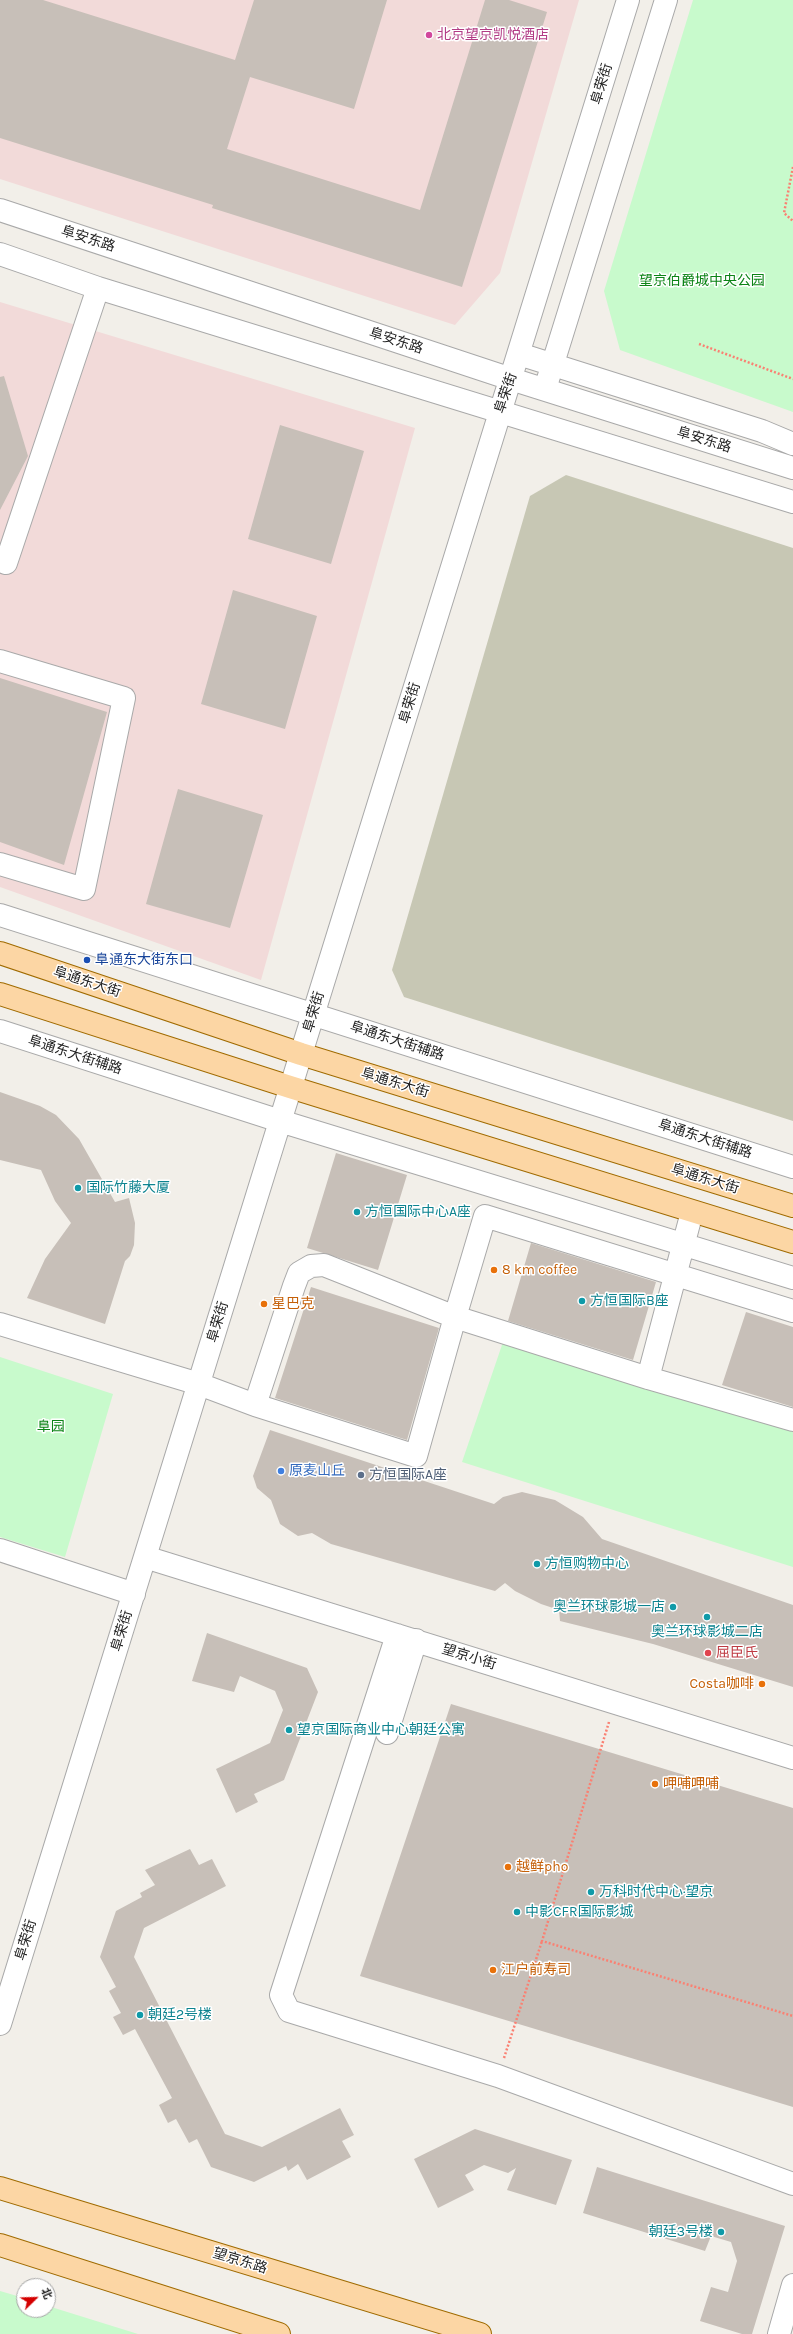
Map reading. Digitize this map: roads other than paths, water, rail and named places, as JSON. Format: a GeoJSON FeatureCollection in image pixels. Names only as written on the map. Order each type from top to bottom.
{"type":"FeatureCollection","features":[{"type":"Feature","properties":{"kind":"main road","name":"阜通东大街"},"geometry":{"type":"LineString","coordinates":[[0,953],[301,1054],[793,1206]]}},
{"type":"Feature","properties":{"kind":"main road"},"geometry":{"type":"LineString","coordinates":[[0,994],[290,1087],[793,1242]]}},
{"type":"Feature","properties":{"kind":"main road"},"geometry":{"type":"LineString","coordinates":[[725,1186],[793,1194]]}},
{"type":"Feature","properties":{"kind":"main road"},"geometry":{"type":"LineString","coordinates":[[719,1220],[793,1256]]}},
{"type":"Feature","properties":{"kind":"main road","name":"望京东路"},"geometry":{"type":"LineString","coordinates":[[0,2188],[480,2334]]}},
{"type":"Feature","properties":{"kind":"main road"},"geometry":{"type":"LineString","coordinates":[[0,2245],[279,2334]]}},
{"type":"Feature","properties":{"kind":"street","name":"阜荣街"},"geometry":{"type":"LineString","coordinates":[[0,2024],[500,410],[512,379],[628,0]]}},
{"type":"Feature","properties":{"kind":"street"},"geometry":{"type":"LineString","coordinates":[[545,389],[666,0]]}},
{"type":"Feature","properties":{"kind":"street","name":"阜安东路"},"geometry":{"type":"LineString","coordinates":[[0,210],[512,379],[793,468]]}},
{"type":"Feature","properties":{"kind":"street"},"geometry":{"type":"LineString","coordinates":[[0,254],[98,288],[500,410],[793,502]]}},
{"type":"Feature","properties":{"kind":"street"},"geometry":{"type":"LineString","coordinates":[[0,561],[6,563],[98,288]]}},
{"type":"Feature","properties":{"kind":"street"},"geometry":{"type":"LineString","coordinates":[[519,354],[762,431],[793,444]]}},
{"type":"Feature","properties":{"kind":"street"},"geometry":{"type":"LineString","coordinates":[[0,661],[124,698],[84,889],[0,864]]}},
{"type":"Feature","properties":{"kind":"street","name":"阜通东大街辅路"},"geometry":{"type":"LineString","coordinates":[[0,915],[793,1167]]}},
{"type":"Feature","properties":{"kind":"street","name":"阜通东大街辅路"},"geometry":{"type":"LineString","coordinates":[[0,1031],[280,1121],[793,1278]]}},
{"type":"Feature","properties":{"kind":"street"},"geometry":{"type":"LineString","coordinates":[[648,1378],[692,1212]]}},
{"type":"Feature","properties":{"kind":"street"},"geometry":{"type":"LineString","coordinates":[[0,1324],[199,1384],[255,1405],[416,1456],[485,1216],[793,1311]]}},
{"type":"Feature","properties":{"kind":"street"},"geometry":{"type":"LineString","coordinates":[[255,1405],[299,1274],[310,1266],[324,1265],[455,1317],[648,1378],[793,1420]]}},
{"type":"Feature","properties":{"kind":"street"},"geometry":{"type":"LineString","coordinates":[[0,1550],[134,1594]]}},
{"type":"Feature","properties":{"kind":"street","name":"望京小街"},"geometry":{"type":"LineString","coordinates":[[145,1557],[793,1758]]}},
{"type":"Feature","properties":{"kind":"street"},"geometry":{"type":"LineString","coordinates":[[387,1732],[415,1640]]}},
{"type":"Feature","properties":{"kind":"street"},"geometry":{"type":"LineString","coordinates":[[415,1640],[281,1995],[289,2011],[498,2076],[793,2184]]}},
{"type":"Feature","properties":{"kind":"street"},"geometry":{"type":"LineString","coordinates":[[779,2334],[793,2285]]}},
{"type":"Feature","properties":{"kind":"place","name":"北京望京凯悦酒店"},"geometry":{"type":"Point","coordinates":[429,35]}},
{"type":"Feature","properties":{"kind":"place","name":"阜通东大街东口"},"geometry":{"type":"Point","coordinates":[87,960]}},
{"type":"Feature","properties":{"kind":"place","name":"国际竹藤大厦"},"geometry":{"type":"Point","coordinates":[78,1188]}},
{"type":"Feature","properties":{"kind":"place","name":"方恒国际中心A座"},"geometry":{"type":"Point","coordinates":[357,1212]}},
{"type":"Feature","properties":{"kind":"place","name":"8 km coffee"},"geometry":{"type":"Point","coordinates":[494,1270]}},
{"type":"Feature","properties":{"kind":"place","name":"方恒国际B座"},"geometry":{"type":"Point","coordinates":[582,1301]}},
{"type":"Feature","properties":{"kind":"place","name":"星巴克"},"geometry":{"type":"Point","coordinates":[264,1304]}},
{"type":"Feature","properties":{"kind":"place","name":"原麦山丘"},"geometry":{"type":"Point","coordinates":[281,1471]}},
{"type":"Feature","properties":{"kind":"place","name":"方恒国际A座"},"geometry":{"type":"Point","coordinates":[361,1475]}},
{"type":"Feature","properties":{"kind":"place","name":"方恒购物中心"},"geometry":{"type":"Point","coordinates":[537,1564]}},
{"type":"Feature","properties":{"kind":"place","name":"奥兰环球影城一店"},"geometry":{"type":"Point","coordinates":[673,1607]}},
{"type":"Feature","properties":{"kind":"place","name":"奥兰环球影城二店"},"geometry":{"type":"Point","coordinates":[707,1617]}},
{"type":"Feature","properties":{"kind":"place","name":"屈臣氏"},"geometry":{"type":"Point","coordinates":[708,1653]}},
{"type":"Feature","properties":{"kind":"place","name":"Costa咖啡"},"geometry":{"type":"Point","coordinates":[762,1684]}},
{"type":"Feature","properties":{"kind":"place","name":"望京国际商业中心朝廷公寓"},"geometry":{"type":"Point","coordinates":[289,1730]}},
{"type":"Feature","properties":{"kind":"place","name":"呷哺呷哺"},"geometry":{"type":"Point","coordinates":[655,1784]}},
{"type":"Feature","properties":{"kind":"place","name":"越鲜pho"},"geometry":{"type":"Point","coordinates":[508,1867]}},
{"type":"Feature","properties":{"kind":"place","name":"万科时代中心·望京"},"geometry":{"type":"Point","coordinates":[591,1892]}},
{"type":"Feature","properties":{"kind":"place","name":"中影CFR国际影城"},"geometry":{"type":"Point","coordinates":[517,1912]}},
{"type":"Feature","properties":{"kind":"place","name":"江户前寿司"},"geometry":{"type":"Point","coordinates":[493,1970]}},
{"type":"Feature","properties":{"kind":"place","name":"朝廷2号楼"},"geometry":{"type":"Point","coordinates":[140,2015]}},
{"type":"Feature","properties":{"kind":"place","name":"朝廷3号楼"},"geometry":{"type":"Point","coordinates":[721,2232]}},
{"type":"Feature","properties":{"kind":"park label","name":"望京伯爵城中央公园"},"geometry":{"type":"Point","coordinates":[702,281]}},
{"type":"Feature","properties":{"kind":"park label","name":"阜园"},"geometry":{"type":"Point","coordinates":[51,1427]}}]}
